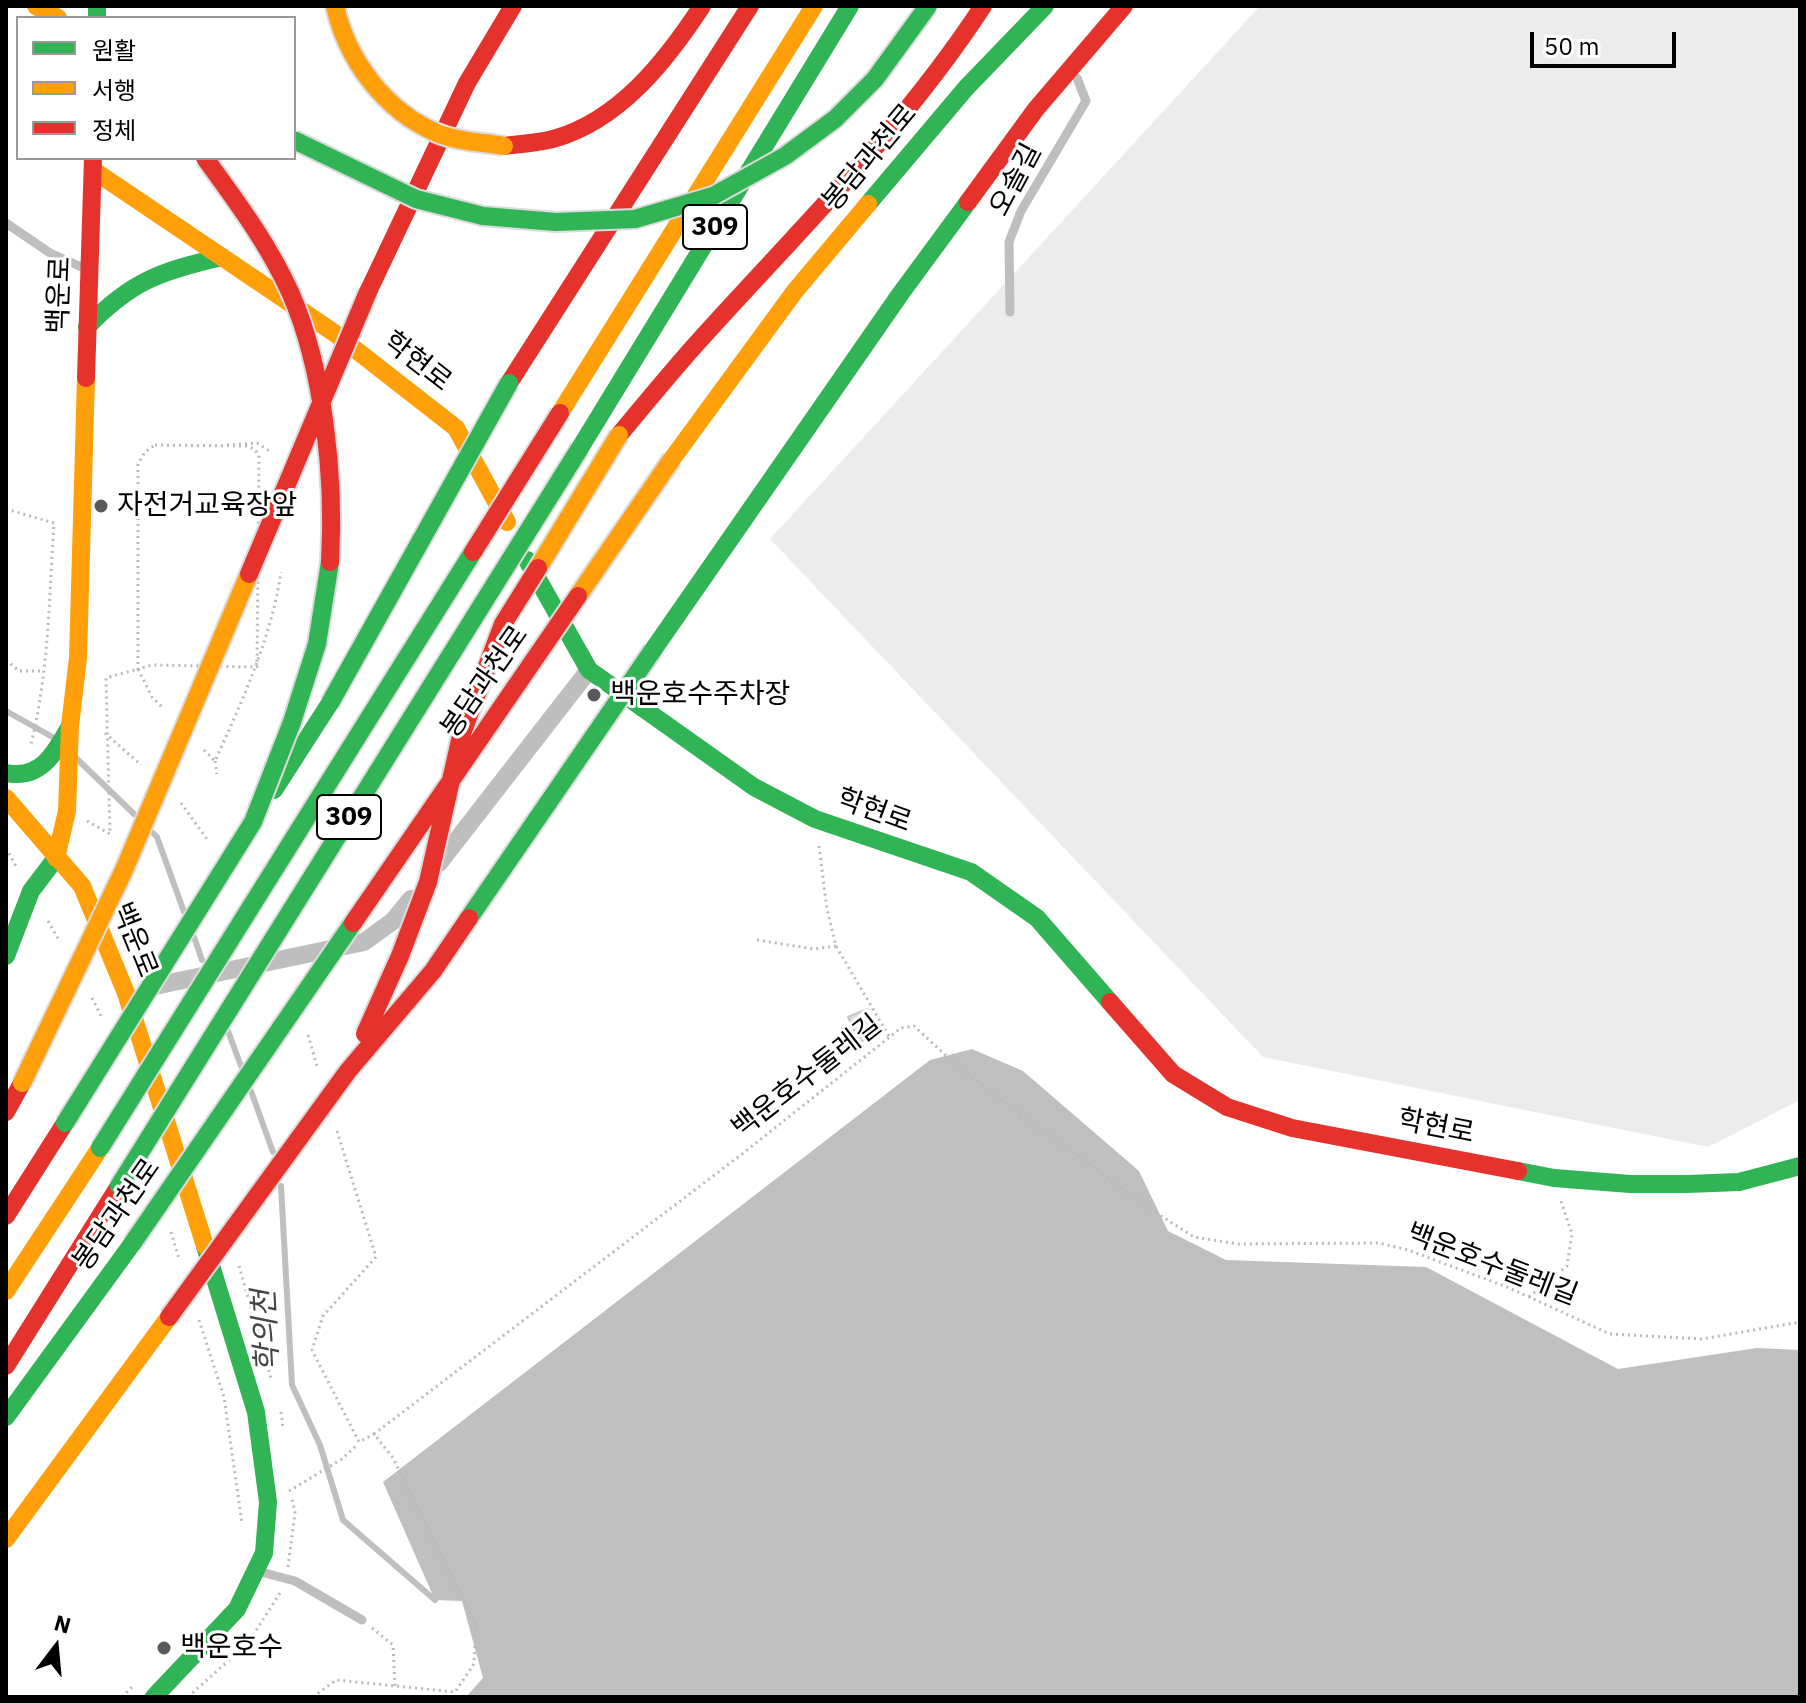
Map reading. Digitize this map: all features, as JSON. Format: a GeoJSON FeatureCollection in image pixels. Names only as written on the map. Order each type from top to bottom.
{"type":"FeatureCollection","features":[{"type":"Feature","properties":{"kind":"main road"},"geometry":{"type":"LineString","coordinates":[[36,6],[54,16]]}},
{"type":"Feature","properties":{"kind":"main road"},"geometry":{"type":"LineString","coordinates":[[335,6],[336,20],[357,64],[394,106],[437,133],[504,146],[557,138],[605,115],[648,79],[686,32],[702,6]]}},
{"type":"Feature","properties":{"kind":"main road"},"geometry":{"type":"LineString","coordinates":[[6,1112],[124,870],[368,292],[467,83],[513,6]]}},
{"type":"Feature","properties":{"kind":"main road"},"geometry":{"type":"LineString","coordinates":[[6,1216],[330,703],[509,383],[750,6]]}},
{"type":"Feature","properties":{"kind":"main road","name":"봉담과천로"},"geometry":{"type":"LineString","coordinates":[[6,1291],[100,1148],[814,6]]}},
{"type":"Feature","properties":{"kind":"main road","name":"봉담과천로"},"geometry":{"type":"LineString","coordinates":[[6,1366],[580,448],[850,6]]}},
{"type":"Feature","properties":{"kind":"main road"},"geometry":{"type":"LineString","coordinates":[[296,141],[416,199],[483,216],[556,222],[635,219],[713,196],[797,147],[835,119],[875,79],[928,6]]}},
{"type":"Feature","properties":{"kind":"main road"},"geometry":{"type":"LineString","coordinates":[[348,1071],[400,956],[428,882],[461,736],[503,624],[619,435],[707,331],[845,184],[955,51],[983,6]]}},
{"type":"Feature","properties":{"kind":"main road","name":"봉담과천로"},"geometry":{"type":"LineString","coordinates":[[6,1417],[132,1244],[672,459],[795,291],[966,88],[1045,6]]}},
{"type":"Feature","properties":{"kind":"main road"},"geometry":{"type":"LineString","coordinates":[[6,1539],[348,1071],[433,971],[901,293],[1036,109],[1124,6]]}},
{"type":"Feature","properties":{"kind":"main road"},"geometry":{"type":"LineString","coordinates":[[206,160],[253,224],[290,293],[313,360],[329,465],[330,559],[317,644],[292,722],[253,822]]}},
{"type":"Feature","properties":{"kind":"main road","name":"학현로"},"geometry":{"type":"LineString","coordinates":[[93,164],[333,332],[456,428],[589,670],[754,787],[815,819],[971,872],[1037,918],[1173,1074],[1227,1107],[1292,1128],[1554,1178],[1630,1184],[1726,1182],[1800,1166]]}},
{"type":"Feature","properties":{"kind":"main road","name":"백운로"},"geometry":{"type":"LineString","coordinates":[[93,164],[78,658],[70,726],[71,771],[67,811],[56,858],[82,886],[126,993],[256,1412],[268,1502],[264,1553],[237,1609],[154,1697]]}},
{"type":"Feature","properties":{"kind":"main road"},"geometry":{"type":"LineString","coordinates":[[87,327],[107,305],[132,286],[163,271],[222,257]]}},
{"type":"Feature","properties":{"kind":"main road"},"geometry":{"type":"LineString","coordinates":[[6,773],[15,776],[35,773],[44,766],[70,726]]}},
{"type":"Feature","properties":{"kind":"main road"},"geometry":{"type":"LineString","coordinates":[[6,798],[56,858],[31,891],[6,956]]}},
{"type":"Feature","properties":{"kind":"street"},"geometry":{"type":"LineString","coordinates":[[126,993],[364,942],[393,921],[589,670]]}},
{"type":"Feature","properties":{"kind":"lane","name":"오솔길"},"geometry":{"type":"LineString","coordinates":[[1010,312],[1009,242],[1021,211],[1086,101],[1077,78]]}},
{"type":"Feature","properties":{"kind":"lane"},"geometry":{"type":"LineString","coordinates":[[6,223],[50,253],[89,270]]}},
{"type":"Feature","properties":{"kind":"lane"},"geometry":{"type":"LineString","coordinates":[[257,1571],[295,1581],[362,1620]]}},
{"type":"Feature","properties":{"kind":"path"},"geometry":{"type":"LineString","coordinates":[[152,665],[138,669],[138,464],[145,452],[155,445],[227,445]]}},
{"type":"Feature","properties":{"kind":"path"},"geometry":{"type":"LineString","coordinates":[[6,509],[54,523],[44,671],[28,756]]}},
{"type":"Feature","properties":{"kind":"path"},"geometry":{"type":"LineString","coordinates":[[6,660],[19,671],[44,671]]}},
{"type":"Feature","properties":{"kind":"path"},"geometry":{"type":"LineString","coordinates":[[106,678],[105,733],[110,809]]}},
{"type":"Feature","properties":{"kind":"path"},"geometry":{"type":"LineString","coordinates":[[215,761],[217,774]]}},
{"type":"Feature","properties":{"kind":"path"},"geometry":{"type":"LineString","coordinates":[[815,819],[827,909],[836,946],[890,1038]]}},
{"type":"Feature","properties":{"kind":"path"},"geometry":{"type":"LineString","coordinates":[[757,940],[814,949],[836,946]]}},
{"type":"Feature","properties":{"kind":"path","name":"백운호수둘레길"},"geometry":{"type":"LineString","coordinates":[[290,1491],[342,1459],[359,1442],[375,1436],[901,1028],[914,1026],[954,1063],[1011,1107],[1194,1237],[1238,1244],[1379,1243],[1420,1254],[1529,1297],[1610,1334],[1702,1339],[1800,1322]]}},
{"type":"Feature","properties":{"kind":"path"},"geometry":{"type":"LineString","coordinates":[[1529,1297],[1567,1266],[1572,1234],[1554,1178]]}},
{"type":"Feature","properties":{"kind":"path"},"geometry":{"type":"LineString","coordinates":[[359,1442],[312,1350],[323,1316],[376,1257]]}},
{"type":"Feature","properties":{"kind":"path"},"geometry":{"type":"LineString","coordinates":[[313,1697],[336,1680],[455,1692],[474,1664],[476,1625],[393,1458],[375,1436]]}},
{"type":"Feature","properties":{"kind":"path"},"geometry":{"type":"LineString","coordinates":[[362,1620],[393,1645],[395,1686]]}},
{"type":"Feature","properties":{"kind":"shaded area"},"geometry":{"type":"Polygon","coordinates":[[[1260,6],[1800,6],[1800,1100],[1708,1147],[1263,1057],[770,539],[1260,6]]]}},
{"type":"Feature","properties":{"kind":"shaded area"},"geometry":{"type":"Polygon","coordinates":[[[972,1049],[1023,1071],[1139,1171],[1168,1231],[1226,1260],[1426,1267],[1618,1369],[1757,1348],[1800,1350],[1800,1697],[466,1697],[483,1678],[462,1601],[435,1600],[383,1482],[930,1060],[972,1049]]]}},
{"type":"Feature","properties":{"kind":"building"},"geometry":{"type":"Polygon","coordinates":[[[867,1009],[878,1033],[860,1042],[848,1017],[867,1009]]]}},
{"type":"Feature","properties":{"kind":"waterway","name":"학의천"},"geometry":{"type":"LineString","coordinates":[[6,711],[56,739]]}},
{"type":"Feature","properties":{"kind":"waterway","name":"학의천"},"geometry":{"type":"LineString","coordinates":[[76,758],[134,814]]}},
{"type":"Feature","properties":{"kind":"waterway","name":"학의천"},"geometry":{"type":"LineString","coordinates":[[153,833],[184,912]]}},
{"type":"Feature","properties":{"kind":"waterway","name":"학의천"},"geometry":{"type":"LineString","coordinates":[[194,937],[202,960]]}},
{"type":"Feature","properties":{"kind":"waterway","name":"학의천"},"geometry":{"type":"LineString","coordinates":[[228,1031],[241,1066]]}},
{"type":"Feature","properties":{"kind":"waterway","name":"학의천"},"geometry":{"type":"LineString","coordinates":[[251,1091],[273,1152]]}},
{"type":"Feature","properties":{"kind":"waterway","name":"학의천"},"geometry":{"type":"LineString","coordinates":[[281,1186],[292,1385],[320,1445],[343,1520],[435,1600],[439,1595]]}},
{"type":"Feature","properties":{"kind":"traffic: fast"},"geometry":{"type":"LineString","coordinates":[[97,6],[97,16]]}},
{"type":"Feature","properties":{"kind":"traffic: fast"},"geometry":{"type":"LineString","coordinates":[[580,448],[850,6]]}},
{"type":"Feature","properties":{"kind":"traffic: fast"},"geometry":{"type":"LineString","coordinates":[[296,141],[416,199],[483,216],[556,222],[635,219],[713,196],[785,156],[835,119],[875,79],[928,6]]}},
{"type":"Feature","properties":{"kind":"traffic: fast"},"geometry":{"type":"LineString","coordinates":[[868,204],[966,88],[1045,6]]}},
{"type":"Feature","properties":{"kind":"traffic: fast"},"geometry":{"type":"LineString","coordinates":[[653,650],[901,293],[968,202]]}},
{"type":"Feature","properties":{"kind":"traffic: fast"},"geometry":{"type":"LineString","coordinates":[[87,327],[118,299],[148,280],[181,267],[222,257]]}},
{"type":"Feature","properties":{"kind":"traffic: fast"},"geometry":{"type":"LineString","coordinates":[[330,703],[509,383]]}},
{"type":"Feature","properties":{"kind":"traffic: fast"},"geometry":{"type":"LineString","coordinates":[[119,1186],[580,448]]}},
{"type":"Feature","properties":{"kind":"traffic: fast"},"geometry":{"type":"LineString","coordinates":[[100,1148],[473,552]]}},
{"type":"Feature","properties":{"kind":"traffic: fast"},"geometry":{"type":"LineString","coordinates":[[527,560],[589,670],[754,787],[815,819],[971,872],[1037,918],[1110,1002]]}},
{"type":"Feature","properties":{"kind":"traffic: fast"},"geometry":{"type":"LineString","coordinates":[[65,1123],[253,822],[292,722],[317,644],[330,562]]}},
{"type":"Feature","properties":{"kind":"traffic: fast"},"geometry":{"type":"LineString","coordinates":[[469,918],[653,650]]}},
{"type":"Feature","properties":{"kind":"traffic: fast"},"geometry":{"type":"LineString","coordinates":[[274,790],[330,703]]}},
{"type":"Feature","properties":{"kind":"traffic: fast"},"geometry":{"type":"LineString","coordinates":[[6,773],[18,774],[38,768],[59,746],[70,726]]}},
{"type":"Feature","properties":{"kind":"traffic: fast"},"geometry":{"type":"LineString","coordinates":[[6,956],[31,891],[56,858]]}},
{"type":"Feature","properties":{"kind":"traffic: fast"},"geometry":{"type":"LineString","coordinates":[[132,1244],[353,923]]}},
{"type":"Feature","properties":{"kind":"traffic: fast"},"geometry":{"type":"LineString","coordinates":[[1518,1171],[1554,1178],[1630,1184],[1687,1184],[1739,1182],[1800,1166]]}},
{"type":"Feature","properties":{"kind":"traffic: fast"},"geometry":{"type":"LineString","coordinates":[[6,1417],[132,1244]]}},
{"type":"Feature","properties":{"kind":"traffic: fast"},"geometry":{"type":"LineString","coordinates":[[154,1697],[237,1609],[264,1553],[268,1502],[256,1412],[205,1246]]}},
{"type":"Feature","properties":{"kind":"traffic: slow"},"geometry":{"type":"LineString","coordinates":[[36,6],[54,16]]}},
{"type":"Feature","properties":{"kind":"traffic: slow"},"geometry":{"type":"LineString","coordinates":[[335,6],[359,64],[371,82],[401,111],[445,136],[504,146]]}},
{"type":"Feature","properties":{"kind":"traffic: slow"},"geometry":{"type":"LineString","coordinates":[[560,413],[814,6]]}},
{"type":"Feature","properties":{"kind":"traffic: slow"},"geometry":{"type":"LineString","coordinates":[[93,170],[333,332],[456,428],[507,522]]}},
{"type":"Feature","properties":{"kind":"traffic: slow"},"geometry":{"type":"LineString","coordinates":[[672,459],[795,291],[868,204]]}},
{"type":"Feature","properties":{"kind":"traffic: slow"},"geometry":{"type":"LineString","coordinates":[[56,858],[67,811],[70,726],[78,658],[86,378]]}},
{"type":"Feature","properties":{"kind":"traffic: slow"},"geometry":{"type":"LineString","coordinates":[[538,568],[619,435]]}},
{"type":"Feature","properties":{"kind":"traffic: slow"},"geometry":{"type":"LineString","coordinates":[[578,596],[672,459]]}},
{"type":"Feature","properties":{"kind":"traffic: slow"},"geometry":{"type":"LineString","coordinates":[[22,1083],[124,870],[249,574]]}},
{"type":"Feature","properties":{"kind":"traffic: slow"},"geometry":{"type":"LineString","coordinates":[[6,798],[82,886],[126,993],[205,1246]]}},
{"type":"Feature","properties":{"kind":"traffic: slow"},"geometry":{"type":"LineString","coordinates":[[6,1291],[100,1148]]}},
{"type":"Feature","properties":{"kind":"traffic: slow"},"geometry":{"type":"LineString","coordinates":[[6,1539],[169,1317]]}},
{"type":"Feature","properties":{"kind":"traffic: jam"},"geometry":{"type":"LineString","coordinates":[[368,292],[467,83],[513,6]]}},
{"type":"Feature","properties":{"kind":"traffic: jam"},"geometry":{"type":"LineString","coordinates":[[504,146],[553,139],[577,130],[620,104],[656,68],[702,6]]}},
{"type":"Feature","properties":{"kind":"traffic: jam"},"geometry":{"type":"LineString","coordinates":[[509,383],[750,6]]}},
{"type":"Feature","properties":{"kind":"traffic: jam"},"geometry":{"type":"LineString","coordinates":[[619,435],[698,342],[883,138],[952,52],[983,6]]}},
{"type":"Feature","properties":{"kind":"traffic: jam"},"geometry":{"type":"LineString","coordinates":[[968,202],[1036,109],[1124,6]]}},
{"type":"Feature","properties":{"kind":"traffic: jam"},"geometry":{"type":"LineString","coordinates":[[86,378],[93,160]]}},
{"type":"Feature","properties":{"kind":"traffic: jam"},"geometry":{"type":"LineString","coordinates":[[206,160],[272,256],[302,322],[325,424],[331,495],[330,562]]}},
{"type":"Feature","properties":{"kind":"traffic: jam"},"geometry":{"type":"LineString","coordinates":[[249,574],[368,292]]}},
{"type":"Feature","properties":{"kind":"traffic: jam"},"geometry":{"type":"LineString","coordinates":[[473,552],[560,413]]}},
{"type":"Feature","properties":{"kind":"traffic: jam"},"geometry":{"type":"LineString","coordinates":[[365,1034],[400,956],[428,882],[461,736],[503,624],[538,568]]}},
{"type":"Feature","properties":{"kind":"traffic: jam"},"geometry":{"type":"LineString","coordinates":[[353,923],[578,596]]}},
{"type":"Feature","properties":{"kind":"traffic: jam"},"geometry":{"type":"LineString","coordinates":[[169,1317],[348,1071],[433,971],[469,918]]}},
{"type":"Feature","properties":{"kind":"traffic: jam"},"geometry":{"type":"LineString","coordinates":[[1110,1002],[1173,1074],[1227,1107],[1292,1128],[1518,1171]]}},
{"type":"Feature","properties":{"kind":"traffic: jam"},"geometry":{"type":"LineString","coordinates":[[6,1112],[22,1083]]}},
{"type":"Feature","properties":{"kind":"traffic: jam"},"geometry":{"type":"LineString","coordinates":[[6,1216],[65,1123]]}},
{"type":"Feature","properties":{"kind":"traffic: jam"},"geometry":{"type":"LineString","coordinates":[[6,1366],[119,1186]]}},
{"type":"Feature","properties":{"kind":"place","name":"자전거교육장앞"},"geometry":{"type":"Point","coordinates":[101,506]}},
{"type":"Feature","properties":{"kind":"place","name":"백운호수주차장"},"geometry":{"type":"Point","coordinates":[594,695]}},
{"type":"Feature","properties":{"kind":"place","name":"백운호수"},"geometry":{"type":"Point","coordinates":[164,1648]}}]}
